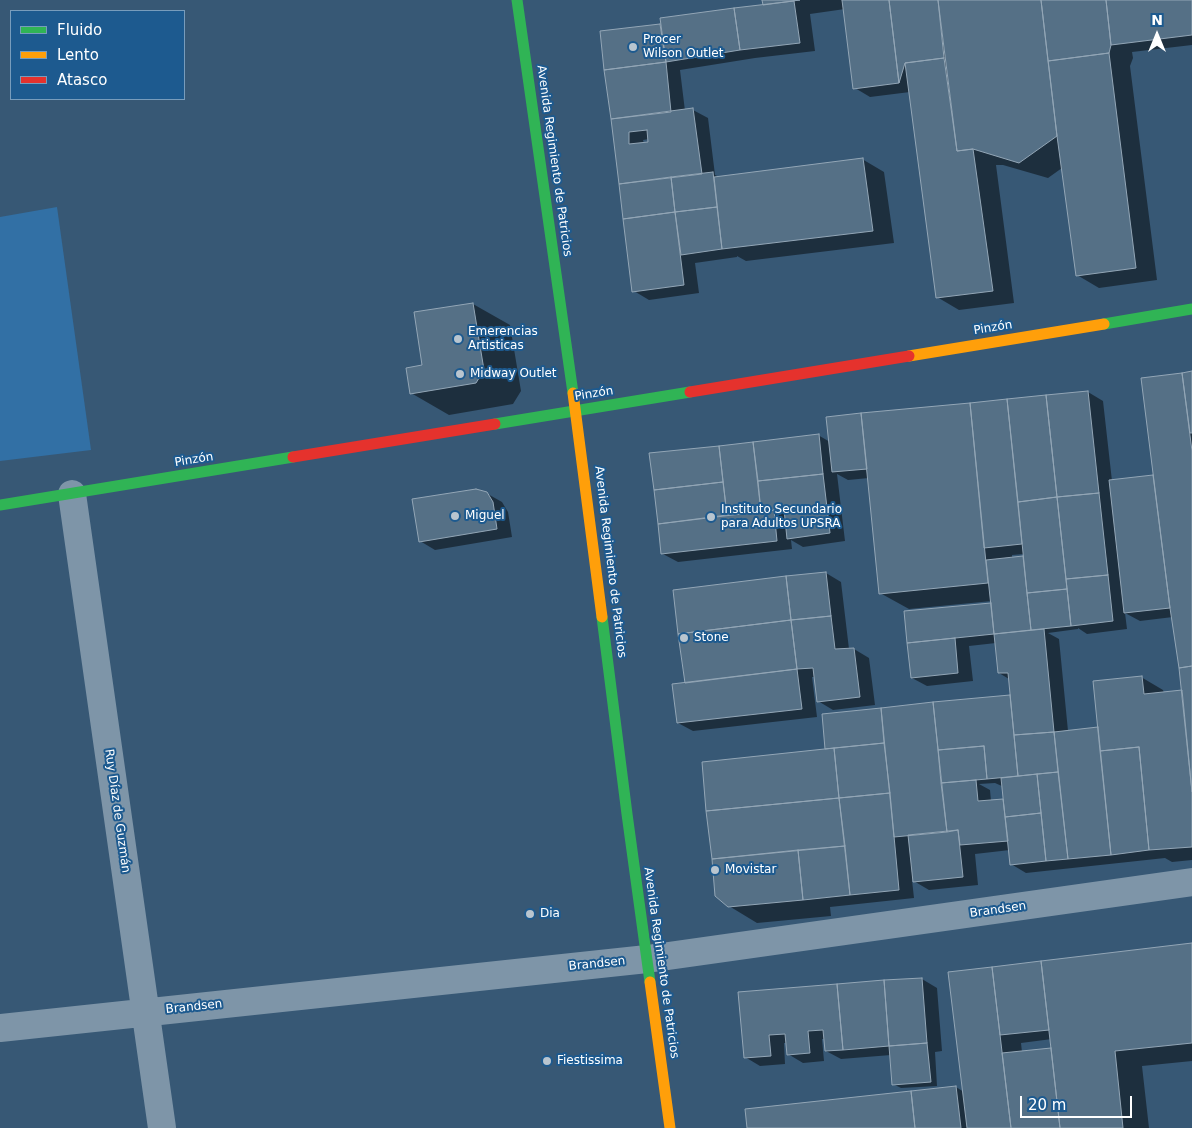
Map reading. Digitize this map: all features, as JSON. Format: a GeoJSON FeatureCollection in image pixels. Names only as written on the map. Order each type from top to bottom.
{"type":"FeatureCollection","features":[{"type":"Feature","properties":{"kind":"street","name":"Avenida Regimiento de Patricios"},"geometry":{"type":"LineString","coordinates":[[517,0],[576,410],[628,823],[670,1128]]}},
{"type":"Feature","properties":{"kind":"street","name":"Pinzón"},"geometry":{"type":"LineString","coordinates":[[0,504],[72,494],[1192,309]]}},
{"type":"Feature","properties":{"kind":"street","name":"Ruy Díaz de Guzmán"},"geometry":{"type":"LineString","coordinates":[[72,494],[162,1128]]}},
{"type":"Feature","properties":{"kind":"street","name":"Brandsen"},"geometry":{"type":"LineString","coordinates":[[0,1028],[647,959],[1192,882]]}},
{"type":"Feature","properties":{"kind":"shaded area"},"geometry":{"type":"Polygon","coordinates":[[[57,207],[91,450],[0,461],[0,217],[57,207]]]}},
{"type":"Feature","properties":{"kind":"building"},"geometry":{"type":"Polygon","coordinates":[[[762,0],[800,0],[763,5],[762,0]]]}},
{"type":"Feature","properties":{"kind":"building"},"geometry":{"type":"Polygon","coordinates":[[[842,0],[889,0],[899,83],[853,89],[842,0]]]}},
{"type":"Feature","properties":{"kind":"building"},"geometry":{"type":"Polygon","coordinates":[[[889,0],[938,0],[944,58],[905,63],[899,83],[889,0]]]}},
{"type":"Feature","properties":{"kind":"building"},"geometry":{"type":"Polygon","coordinates":[[[938,0],[1041,0],[1057,136],[1019,163],[973,149],[957,151],[938,0]]]}},
{"type":"Feature","properties":{"kind":"building"},"geometry":{"type":"Polygon","coordinates":[[[1041,0],[1106,0],[1111,45],[1109,53],[1048,61],[1041,0]]]}},
{"type":"Feature","properties":{"kind":"building"},"geometry":{"type":"Polygon","coordinates":[[[1106,0],[1192,0],[1192,35],[1111,45],[1106,0]]]}},
{"type":"Feature","properties":{"kind":"building"},"geometry":{"type":"Polygon","coordinates":[[[794,1],[800,43],[740,50],[734,8],[794,1]]]}},
{"type":"Feature","properties":{"kind":"building"},"geometry":{"type":"Polygon","coordinates":[[[734,8],[740,50],[666,62],[660,18],[734,8]]]}},
{"type":"Feature","properties":{"kind":"building","name":"Procer Wilson Outlet"},"geometry":{"type":"Polygon","coordinates":[[[660,24],[666,62],[604,70],[600,31],[660,24]]]}},
{"type":"Feature","properties":{"kind":"building"},"geometry":{"type":"Polygon","coordinates":[[[1109,53],[1136,268],[1076,276],[1048,61],[1109,53]]]}},
{"type":"Feature","properties":{"kind":"building"},"geometry":{"type":"Polygon","coordinates":[[[944,58],[957,151],[973,149],[993,291],[936,298],[905,63],[944,58]]]}},
{"type":"Feature","properties":{"kind":"building"},"geometry":{"type":"Polygon","coordinates":[[[666,62],[671,112],[611,119],[604,70],[666,62]]]}},
{"type":"Feature","properties":{"kind":"building"},"geometry":{"type":"Polygon","coordinates":[[[693,108],[702,174],[619,184],[611,119],[693,108]],[[647,130],[629,132],[629,144],[648,142],[647,130]]]}},
{"type":"Feature","properties":{"kind":"building"},"geometry":{"type":"Polygon","coordinates":[[[863,158],[873,231],[722,249],[714,177],[863,158]]]}},
{"type":"Feature","properties":{"kind":"building"},"geometry":{"type":"Polygon","coordinates":[[[713,172],[717,207],[675,212],[671,177],[713,172]]]}},
{"type":"Feature","properties":{"kind":"building"},"geometry":{"type":"Polygon","coordinates":[[[671,177],[675,212],[623,219],[619,184],[671,177]]]}},
{"type":"Feature","properties":{"kind":"building"},"geometry":{"type":"Polygon","coordinates":[[[717,207],[722,249],[681,255],[675,212],[717,207]]]}},
{"type":"Feature","properties":{"kind":"building"},"geometry":{"type":"Polygon","coordinates":[[[675,212],[684,285],[632,292],[623,219],[675,212]]]}},
{"type":"Feature","properties":{"kind":"building"},"geometry":{"type":"Polygon","coordinates":[[[473,303],[484,370],[476,383],[410,394],[406,368],[422,365],[414,312],[473,303]]]}},
{"type":"Feature","properties":{"kind":"building"},"geometry":{"type":"Polygon","coordinates":[[[1192,371],[1192,433],[1190,433],[1182,373],[1192,371]]]}},
{"type":"Feature","properties":{"kind":"building"},"geometry":{"type":"Polygon","coordinates":[[[1182,373],[1192,451],[1192,666],[1179,668],[1141,378],[1182,373]]]}},
{"type":"Feature","properties":{"kind":"building"},"geometry":{"type":"Polygon","coordinates":[[[1088,391],[1099,493],[1057,497],[1046,395],[1088,391]]]}},
{"type":"Feature","properties":{"kind":"building"},"geometry":{"type":"Polygon","coordinates":[[[1046,395],[1057,497],[1018,502],[1007,399],[1046,395]]]}},
{"type":"Feature","properties":{"kind":"building"},"geometry":{"type":"Polygon","coordinates":[[[1007,399],[1022,544],[984,548],[970,403],[1007,399]]]}},
{"type":"Feature","properties":{"kind":"building"},"geometry":{"type":"Polygon","coordinates":[[[970,403],[988,583],[879,594],[861,413],[970,403]]]}},
{"type":"Feature","properties":{"kind":"building"},"geometry":{"type":"Polygon","coordinates":[[[861,413],[867,469],[832,472],[826,417],[861,413]]]}},
{"type":"Feature","properties":{"kind":"building"},"geometry":{"type":"Polygon","coordinates":[[[819,434],[823,474],[758,481],[753,442],[819,434]]]}},
{"type":"Feature","properties":{"kind":"building"},"geometry":{"type":"Polygon","coordinates":[[[753,442],[761,512],[727,515],[719,446],[753,442]]]}},
{"type":"Feature","properties":{"kind":"building"},"geometry":{"type":"Polygon","coordinates":[[[719,446],[723,482],[654,490],[649,453],[719,446]]]}},
{"type":"Feature","properties":{"kind":"building"},"geometry":{"type":"Polygon","coordinates":[[[823,474],[830,533],[787,539],[784,509],[761,512],[758,481],[823,474]]]}},
{"type":"Feature","properties":{"kind":"building"},"geometry":{"type":"Polygon","coordinates":[[[1153,475],[1170,608],[1124,613],[1109,480],[1153,475]]]}},
{"type":"Feature","properties":{"kind":"building"},"geometry":{"type":"Polygon","coordinates":[[[723,482],[727,515],[658,524],[654,490],[723,482]]]}},
{"type":"Feature","properties":{"kind":"building","name":"Miguel"},"geometry":{"type":"Polygon","coordinates":[[[476,489],[487,492],[493,502],[497,529],[419,542],[412,499],[476,489]]]}},
{"type":"Feature","properties":{"kind":"building"},"geometry":{"type":"Polygon","coordinates":[[[1099,493],[1108,575],[1066,579],[1057,497],[1099,493]]]}},
{"type":"Feature","properties":{"kind":"building"},"geometry":{"type":"Polygon","coordinates":[[[1057,497],[1067,589],[1027,593],[1018,502],[1057,497]]]}},
{"type":"Feature","properties":{"kind":"building"},"geometry":{"type":"Polygon","coordinates":[[[774,510],[777,541],[661,554],[658,524],[774,510]]]}},
{"type":"Feature","properties":{"kind":"building"},"geometry":{"type":"Polygon","coordinates":[[[1023,556],[1031,630],[994,634],[986,560],[1023,556]]]}},
{"type":"Feature","properties":{"kind":"building"},"geometry":{"type":"Polygon","coordinates":[[[826,572],[831,616],[791,620],[786,576],[826,572]]]}},
{"type":"Feature","properties":{"kind":"building"},"geometry":{"type":"Polygon","coordinates":[[[1108,575],[1113,621],[1071,626],[1066,579],[1108,575]]]}},
{"type":"Feature","properties":{"kind":"building"},"geometry":{"type":"Polygon","coordinates":[[[786,576],[791,620],[678,634],[673,590],[786,576]]]}},
{"type":"Feature","properties":{"kind":"building"},"geometry":{"type":"Polygon","coordinates":[[[1067,589],[1071,626],[1031,630],[1027,593],[1067,589]]]}},
{"type":"Feature","properties":{"kind":"building"},"geometry":{"type":"Polygon","coordinates":[[[991,603],[994,634],[907,643],[904,611],[991,603]]]}},
{"type":"Feature","properties":{"kind":"building"},"geometry":{"type":"Polygon","coordinates":[[[831,616],[835,649],[854,648],[860,697],[817,702],[813,668],[797,669],[791,620],[831,616]]]}},
{"type":"Feature","properties":{"kind":"building"},"geometry":{"type":"Polygon","coordinates":[[[791,620],[797,669],[685,683],[678,634],[791,620]]]}},
{"type":"Feature","properties":{"kind":"building"},"geometry":{"type":"Polygon","coordinates":[[[1044,629],[1054,732],[1014,735],[1008,673],[998,673],[994,634],[1044,629]]]}},
{"type":"Feature","properties":{"kind":"building"},"geometry":{"type":"Polygon","coordinates":[[[955,638],[958,673],[911,678],[907,643],[955,638]]]}},
{"type":"Feature","properties":{"kind":"building"},"geometry":{"type":"Polygon","coordinates":[[[1192,666],[1192,792],[1179,668],[1192,666]]]}},
{"type":"Feature","properties":{"kind":"building"},"geometry":{"type":"Polygon","coordinates":[[[797,669],[802,709],[677,723],[672,684],[797,669]]]}},
{"type":"Feature","properties":{"kind":"building"},"geometry":{"type":"Polygon","coordinates":[[[1142,676],[1144,694],[1182,690],[1192,792],[1192,847],[1149,850],[1139,747],[1100,751],[1093,681],[1142,676]]]}},
{"type":"Feature","properties":{"kind":"building"},"geometry":{"type":"Polygon","coordinates":[[[1010,695],[1018,776],[987,779],[984,746],[938,750],[933,702],[1010,695]]]}},
{"type":"Feature","properties":{"kind":"building"},"geometry":{"type":"Polygon","coordinates":[[[933,702],[947,832],[894,837],[881,708],[933,702]]]}},
{"type":"Feature","properties":{"kind":"building"},"geometry":{"type":"Polygon","coordinates":[[[881,708],[884,743],[825,749],[822,714],[881,708]]]}},
{"type":"Feature","properties":{"kind":"building"},"geometry":{"type":"Polygon","coordinates":[[[1098,727],[1111,855],[1068,859],[1054,732],[1098,727]]]}},
{"type":"Feature","properties":{"kind":"building"},"geometry":{"type":"Polygon","coordinates":[[[1054,732],[1058,772],[1018,776],[1014,735],[1054,732]]]}},
{"type":"Feature","properties":{"kind":"building"},"geometry":{"type":"Polygon","coordinates":[[[884,743],[890,793],[839,798],[834,748],[884,743]]]}},
{"type":"Feature","properties":{"kind":"building"},"geometry":{"type":"Polygon","coordinates":[[[984,746],[987,779],[941,783],[938,750],[984,746]]]}},
{"type":"Feature","properties":{"kind":"building"},"geometry":{"type":"Polygon","coordinates":[[[1139,747],[1149,850],[1111,855],[1100,751],[1139,747]]]}},
{"type":"Feature","properties":{"kind":"building"},"geometry":{"type":"Polygon","coordinates":[[[834,748],[839,798],[706,811],[702,762],[834,748]]]}},
{"type":"Feature","properties":{"kind":"building"},"geometry":{"type":"Polygon","coordinates":[[[1058,772],[1068,859],[1046,861],[1037,774],[1058,772]]]}},
{"type":"Feature","properties":{"kind":"building"},"geometry":{"type":"Polygon","coordinates":[[[1037,774],[1041,813],[1005,817],[1001,778],[1037,774]]]}},
{"type":"Feature","properties":{"kind":"building"},"geometry":{"type":"Polygon","coordinates":[[[976,780],[978,801],[1003,799],[1008,841],[960,845],[958,830],[947,832],[941,783],[976,780]]]}},
{"type":"Feature","properties":{"kind":"building"},"geometry":{"type":"Polygon","coordinates":[[[890,793],[899,890],[850,895],[839,798],[890,793]]]}},
{"type":"Feature","properties":{"kind":"building"},"geometry":{"type":"Polygon","coordinates":[[[839,798],[845,846],[712,859],[706,811],[839,798]]]}},
{"type":"Feature","properties":{"kind":"building"},"geometry":{"type":"Polygon","coordinates":[[[1041,813],[1046,861],[1010,865],[1005,817],[1041,813]]]}},
{"type":"Feature","properties":{"kind":"building"},"geometry":{"type":"Polygon","coordinates":[[[958,830],[963,877],[913,882],[908,835],[958,830]]]}},
{"type":"Feature","properties":{"kind":"building"},"geometry":{"type":"Polygon","coordinates":[[[845,846],[850,895],[803,900],[798,850],[845,846]]]}},
{"type":"Feature","properties":{"kind":"building"},"geometry":{"type":"Polygon","coordinates":[[[798,850],[803,900],[728,907],[715,896],[712,859],[798,850]]]}},
{"type":"Feature","properties":{"kind":"building"},"geometry":{"type":"Polygon","coordinates":[[[1192,943],[1192,1043],[1115,1051],[1123,1128],[1060,1128],[1041,961],[1192,943]]]}},
{"type":"Feature","properties":{"kind":"building"},"geometry":{"type":"Polygon","coordinates":[[[1041,961],[1049,1030],[1000,1035],[992,967],[1041,961]]]}},
{"type":"Feature","properties":{"kind":"building"},"geometry":{"type":"Polygon","coordinates":[[[992,967],[1011,1128],[967,1128],[948,972],[992,967]]]}},
{"type":"Feature","properties":{"kind":"building"},"geometry":{"type":"Polygon","coordinates":[[[922,978],[927,1043],[889,1046],[884,980],[922,978]]]}},
{"type":"Feature","properties":{"kind":"building"},"geometry":{"type":"Polygon","coordinates":[[[884,980],[889,1046],[843,1050],[837,984],[884,980]]]}},
{"type":"Feature","properties":{"kind":"building"},"geometry":{"type":"Polygon","coordinates":[[[837,984],[843,1050],[825,1051],[823,1030],[808,1031],[810,1053],[787,1055],[785,1034],[769,1035],[771,1056],[744,1058],[738,992],[837,984]]]}},
{"type":"Feature","properties":{"kind":"building"},"geometry":{"type":"Polygon","coordinates":[[[927,1043],[931,1082],[892,1085],[889,1046],[927,1043]]]}},
{"type":"Feature","properties":{"kind":"building"},"geometry":{"type":"Polygon","coordinates":[[[1051,1048],[1060,1128],[1011,1128],[1002,1053],[1051,1048]]]}},
{"type":"Feature","properties":{"kind":"building"},"geometry":{"type":"Polygon","coordinates":[[[956,1086],[961,1128],[915,1128],[911,1091],[956,1086]]]}},
{"type":"Feature","properties":{"kind":"building"},"geometry":{"type":"Polygon","coordinates":[[[911,1091],[915,1128],[747,1128],[745,1109],[911,1091]]]}},
{"type":"Feature","properties":{"kind":"traffic: fast"},"geometry":{"type":"LineString","coordinates":[[517,0],[573,393]]}},
{"type":"Feature","properties":{"kind":"traffic: fast"},"geometry":{"type":"LineString","coordinates":[[1104,324],[1192,309]]}},
{"type":"Feature","properties":{"kind":"traffic: fast"},"geometry":{"type":"LineString","coordinates":[[495,424],[690,392]]}},
{"type":"Feature","properties":{"kind":"traffic: fast"},"geometry":{"type":"LineString","coordinates":[[0,505],[293,457]]}},
{"type":"Feature","properties":{"kind":"traffic: fast"},"geometry":{"type":"LineString","coordinates":[[602,617],[650,982]]}},
{"type":"Feature","properties":{"kind":"traffic: slow"},"geometry":{"type":"LineString","coordinates":[[909,356],[1104,324]]}},
{"type":"Feature","properties":{"kind":"traffic: slow"},"geometry":{"type":"LineString","coordinates":[[573,393],[602,617]]}},
{"type":"Feature","properties":{"kind":"traffic: slow"},"geometry":{"type":"LineString","coordinates":[[650,982],[670,1128]]}},
{"type":"Feature","properties":{"kind":"traffic: jam"},"geometry":{"type":"LineString","coordinates":[[690,392],[909,356]]}},
{"type":"Feature","properties":{"kind":"traffic: jam"},"geometry":{"type":"LineString","coordinates":[[293,457],[495,424]]}},
{"type":"Feature","properties":{"kind":"place","name":"Procer Wilson Outlet"},"geometry":{"type":"Point","coordinates":[633,47]}},
{"type":"Feature","properties":{"kind":"place","name":"Emerencias Artisticas"},"geometry":{"type":"Point","coordinates":[458,339]}},
{"type":"Feature","properties":{"kind":"place","name":"Midway Outlet"},"geometry":{"type":"Point","coordinates":[460,374]}},
{"type":"Feature","properties":{"kind":"place","name":"Miguel"},"geometry":{"type":"Point","coordinates":[455,516]}},
{"type":"Feature","properties":{"kind":"place","name":"Instituto Secundario para Adultos UPSRA"},"geometry":{"type":"Point","coordinates":[711,517]}},
{"type":"Feature","properties":{"kind":"place","name":"Stone"},"geometry":{"type":"Point","coordinates":[684,638]}},
{"type":"Feature","properties":{"kind":"place","name":"Movistar"},"geometry":{"type":"Point","coordinates":[715,870]}},
{"type":"Feature","properties":{"kind":"place","name":"Dia"},"geometry":{"type":"Point","coordinates":[530,914]}},
{"type":"Feature","properties":{"kind":"place","name":"Fiestissima"},"geometry":{"type":"Point","coordinates":[547,1061]}}]}
